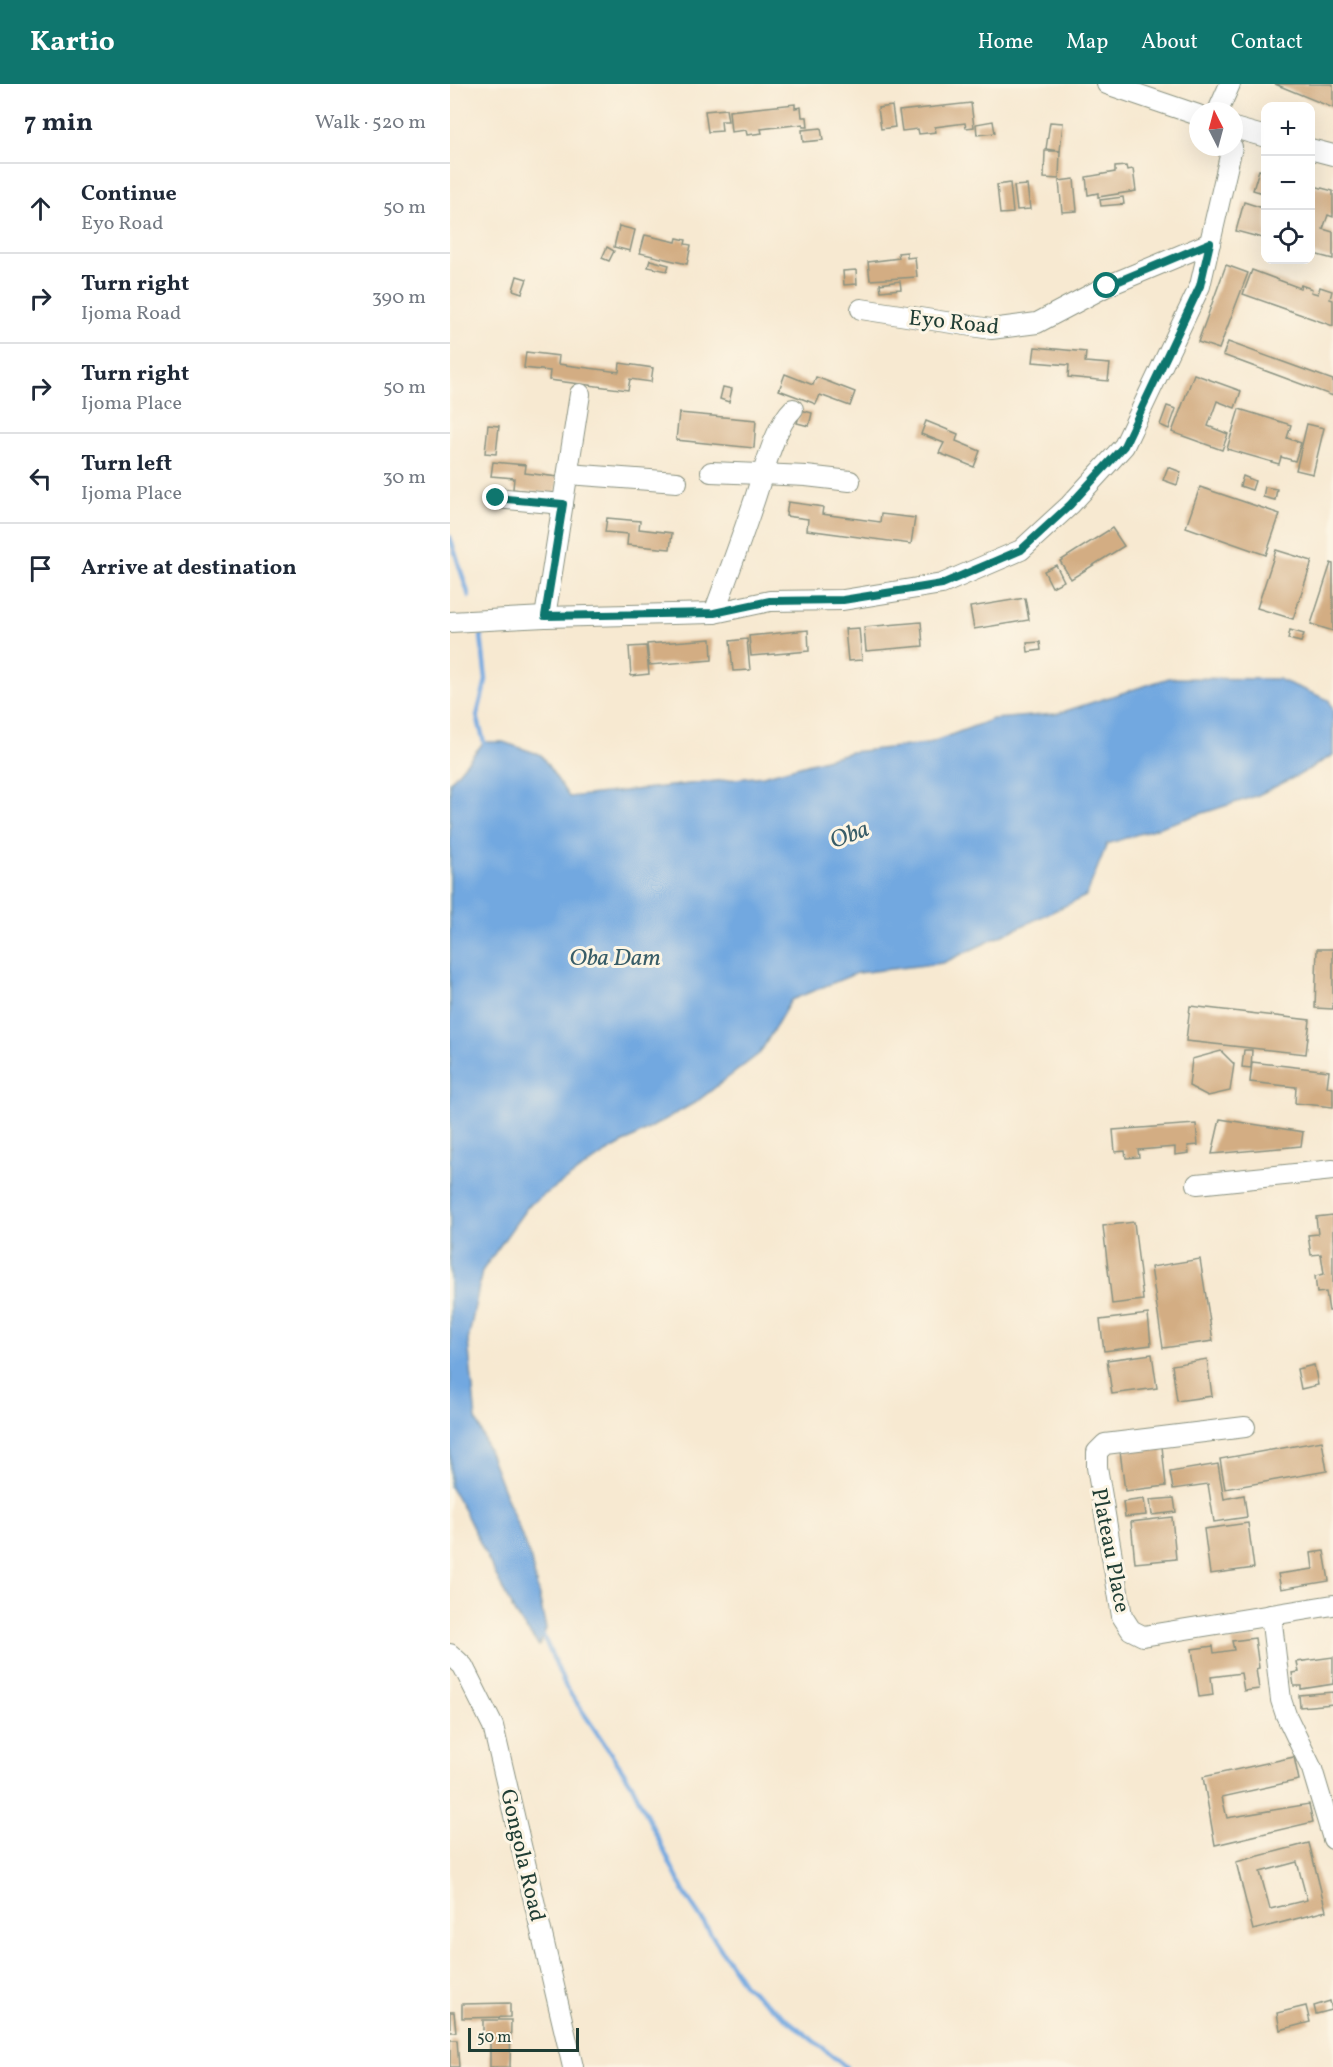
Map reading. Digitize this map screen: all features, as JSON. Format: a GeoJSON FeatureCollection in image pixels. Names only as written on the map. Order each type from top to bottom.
{"type":"FeatureCollection","features":[{"type":"Feature","properties":{"kind":"street"},"geometry":{"type":"LineString","coordinates":[[1107,84],[1189,112]]}},
{"type":"Feature","properties":{"kind":"street"},"geometry":{"type":"LineString","coordinates":[[1222,102],[1230,84]]}},
{"type":"Feature","properties":{"kind":"street"},"geometry":{"type":"LineString","coordinates":[[1243,136],[1261,137]]}},
{"type":"Feature","properties":{"kind":"street"},"geometry":{"type":"LineString","coordinates":[[1315,150],[1333,155]]}},
{"type":"Feature","properties":{"kind":"street"},"geometry":{"type":"LineString","coordinates":[[450,622],[545,616],[714,613],[770,601],[843,600],[942,584],[1021,550],[1070,505],[1124,446],[1200,286],[1230,156]]}},
{"type":"Feature","properties":{"kind":"street","name":"Eyo Road"},"geometry":{"type":"LineString","coordinates":[[861,309],[991,329],[1036,323],[1107,286],[1210,243]]}},
{"type":"Feature","properties":{"kind":"street"},"geometry":{"type":"LineString","coordinates":[[545,616],[580,394]]}},
{"type":"Feature","properties":{"kind":"street"},"geometry":{"type":"LineString","coordinates":[[714,613],[762,474],[779,430],[793,408]]}},
{"type":"Feature","properties":{"kind":"street"},"geometry":{"type":"LineString","coordinates":[[711,472],[806,476],[850,481]]}},
{"type":"Feature","properties":{"kind":"street"},"geometry":{"type":"LineString","coordinates":[[568,474],[677,482]]}},
{"type":"Feature","properties":{"kind":"street"},"geometry":{"type":"LineString","coordinates":[[496,498],[563,504]]}},
{"type":"Feature","properties":{"kind":"street"},"geometry":{"type":"LineString","coordinates":[[1197,1184],[1333,1170]]}},
{"type":"Feature","properties":{"kind":"street","name":"Plateau Place"},"geometry":{"type":"LineString","coordinates":[[1245,1427],[1106,1444],[1097,1452],[1096,1467],[1122,1616],[1131,1630],[1143,1636],[1333,1605]]}},
{"type":"Feature","properties":{"kind":"street"},"geometry":{"type":"LineString","coordinates":[[1271,1615],[1281,1700],[1312,1768],[1333,1839]]}},
{"type":"Feature","properties":{"kind":"street","name":"Gongola Road"},"geometry":{"type":"LineString","coordinates":[[450,1653],[463,1666],[494,1726],[573,2067]]}},
{"type":"Feature","properties":{"kind":"water","name":"Oba Dam"},"geometry":{"type":"Polygon","coordinates":[[[1169,678],[1278,679],[1329,700],[1333,711],[1333,755],[1256,796],[1107,844],[1086,896],[943,963],[857,973],[791,1000],[760,1053],[696,1102],[604,1154],[528,1206],[482,1271],[468,1341],[476,1419],[531,1560],[546,1629],[539,1646],[515,1614],[450,1486],[450,782],[484,742],[503,742],[541,755],[569,797],[763,776],[851,752],[927,744],[993,719],[1056,714],[1169,678]]]}},
{"type":"Feature","properties":{"kind":"building"},"geometry":{"type":"Polygon","coordinates":[[[1275,84],[1333,84],[1333,108],[1275,84]]]}},
{"type":"Feature","properties":{"kind":"building"},"geometry":{"type":"Polygon","coordinates":[[[971,103],[974,127],[966,128],[965,123],[935,127],[936,132],[919,134],[918,129],[902,131],[899,111],[971,103]]]}},
{"type":"Feature","properties":{"kind":"building"},"geometry":{"type":"Polygon","coordinates":[[[795,104],[795,108],[801,107],[802,117],[807,117],[808,127],[803,127],[803,124],[761,129],[762,133],[747,135],[746,130],[731,132],[729,111],[795,104]]]}},
{"type":"Feature","properties":{"kind":"building"},"geometry":{"type":"Polygon","coordinates":[[[892,106],[895,127],[881,129],[878,108],[892,106]]]}},
{"type":"Feature","properties":{"kind":"building"},"geometry":{"type":"Polygon","coordinates":[[[726,109],[728,121],[721,121],[722,131],[708,132],[705,111],[726,109]]]}},
{"type":"Feature","properties":{"kind":"building"},"geometry":{"type":"Polygon","coordinates":[[[993,121],[995,133],[977,135],[976,124],[993,121]]]}},
{"type":"Feature","properties":{"kind":"building"},"geometry":{"type":"Polygon","coordinates":[[[1050,122],[1063,123],[1060,151],[1046,149],[1050,122]]]}},
{"type":"Feature","properties":{"kind":"building"},"geometry":{"type":"Polygon","coordinates":[[[821,128],[823,140],[803,142],[802,130],[821,128]]]}},
{"type":"Feature","properties":{"kind":"building"},"geometry":{"type":"Polygon","coordinates":[[[1045,151],[1060,151],[1059,179],[1044,178],[1045,151]]]}},
{"type":"Feature","properties":{"kind":"building"},"geometry":{"type":"Polygon","coordinates":[[[1126,166],[1127,170],[1133,169],[1136,191],[1098,197],[1098,193],[1088,195],[1086,177],[1115,172],[1115,167],[1126,166]]]}},
{"type":"Feature","properties":{"kind":"building"},"geometry":{"type":"Polygon","coordinates":[[[1259,170],[1261,171],[1261,192],[1253,190],[1259,170]]]}},
{"type":"Feature","properties":{"kind":"building"},"geometry":{"type":"Polygon","coordinates":[[[1074,179],[1077,211],[1062,212],[1059,181],[1074,179]]]}},
{"type":"Feature","properties":{"kind":"building"},"geometry":{"type":"Polygon","coordinates":[[[1010,183],[1013,213],[1000,214],[997,185],[1010,183]]]}},
{"type":"Feature","properties":{"kind":"building"},"geometry":{"type":"Polygon","coordinates":[[[1027,185],[1030,209],[1017,210],[1014,186],[1027,185]]]}},
{"type":"Feature","properties":{"kind":"building"},"geometry":{"type":"Polygon","coordinates":[[[1315,186],[1333,191],[1333,217],[1328,215],[1323,229],[1333,232],[1333,259],[1315,254],[1315,186]]]}},
{"type":"Feature","properties":{"kind":"building"},"geometry":{"type":"Polygon","coordinates":[[[1123,197],[1124,204],[1101,206],[1100,200],[1123,197]]]}},
{"type":"Feature","properties":{"kind":"building"},"geometry":{"type":"Polygon","coordinates":[[[1244,202],[1261,207],[1261,238],[1236,231],[1244,202]]]}},
{"type":"Feature","properties":{"kind":"building"},"geometry":{"type":"Polygon","coordinates":[[[619,226],[635,230],[630,251],[614,247],[619,226]]]}},
{"type":"Feature","properties":{"kind":"building"},"geometry":{"type":"Polygon","coordinates":[[[645,235],[676,242],[677,238],[686,240],[685,244],[691,245],[687,264],[640,253],[645,235]]]}},
{"type":"Feature","properties":{"kind":"building"},"geometry":{"type":"Polygon","coordinates":[[[607,247],[614,251],[609,261],[602,258],[607,247]]]}},
{"type":"Feature","properties":{"kind":"building"},"geometry":{"type":"Polygon","coordinates":[[[907,252],[907,258],[915,257],[917,277],[870,280],[868,262],[899,258],[898,253],[907,252]]]}},
{"type":"Feature","properties":{"kind":"building"},"geometry":{"type":"Polygon","coordinates":[[[650,260],[669,265],[667,271],[648,267],[650,260]]]}},
{"type":"Feature","properties":{"kind":"building"},"geometry":{"type":"Polygon","coordinates":[[[1226,265],[1248,273],[1219,349],[1198,342],[1226,265]]]}},
{"type":"Feature","properties":{"kind":"building"},"geometry":{"type":"Polygon","coordinates":[[[856,270],[857,284],[844,285],[843,271],[856,270]]]}},
{"type":"Feature","properties":{"kind":"building"},"geometry":{"type":"Polygon","coordinates":[[[1252,270],[1300,288],[1301,285],[1312,289],[1311,292],[1318,294],[1320,287],[1332,291],[1330,299],[1333,300],[1333,326],[1243,294],[1252,270]]]}},
{"type":"Feature","properties":{"kind":"building"},"geometry":{"type":"Polygon","coordinates":[[[517,276],[527,279],[522,293],[513,290],[517,276]]]}},
{"type":"Feature","properties":{"kind":"building"},"geometry":{"type":"Polygon","coordinates":[[[900,281],[901,289],[881,291],[880,284],[900,281]]]}},
{"type":"Feature","properties":{"kind":"building"},"geometry":{"type":"Polygon","coordinates":[[[1228,342],[1333,380],[1333,396],[1223,355],[1228,342]]]}},
{"type":"Feature","properties":{"kind":"building"},"geometry":{"type":"Polygon","coordinates":[[[1035,347],[1086,352],[1085,362],[1110,364],[1108,381],[1068,377],[1069,365],[1033,362],[1035,347]]]}},
{"type":"Feature","properties":{"kind":"building"},"geometry":{"type":"Polygon","coordinates":[[[526,352],[559,356],[558,364],[619,372],[620,363],[653,368],[651,382],[630,379],[628,390],[549,380],[550,371],[524,368],[526,352]]]}},
{"type":"Feature","properties":{"kind":"building"},"geometry":{"type":"Polygon","coordinates":[[[785,374],[813,385],[816,377],[855,392],[850,406],[820,395],[816,404],[779,390],[785,374]]]}},
{"type":"Feature","properties":{"kind":"building"},"geometry":{"type":"Polygon","coordinates":[[[1194,374],[1241,391],[1235,408],[1217,401],[1208,426],[1228,434],[1222,450],[1172,432],[1194,374]]]}},
{"type":"Feature","properties":{"kind":"building"},"geometry":{"type":"Polygon","coordinates":[[[723,387],[732,389],[729,402],[720,399],[723,387]]]}},
{"type":"Feature","properties":{"kind":"building"},"geometry":{"type":"Polygon","coordinates":[[[1167,406],[1176,409],[1169,429],[1160,425],[1167,406]]]}},
{"type":"Feature","properties":{"kind":"building"},"geometry":{"type":"Polygon","coordinates":[[[1239,409],[1291,425],[1287,438],[1301,443],[1295,461],[1281,457],[1279,464],[1227,449],[1239,409]]]}},
{"type":"Feature","properties":{"kind":"building"},"geometry":{"type":"Polygon","coordinates":[[[801,410],[812,413],[809,426],[797,423],[801,410]]]}},
{"type":"Feature","properties":{"kind":"building"},"geometry":{"type":"Polygon","coordinates":[[[679,413],[756,420],[754,448],[676,440],[679,413]]]}},
{"type":"Feature","properties":{"kind":"building"},"geometry":{"type":"Polygon","coordinates":[[[926,421],[958,434],[956,441],[980,451],[974,467],[939,453],[944,443],[921,434],[926,421]]]}},
{"type":"Feature","properties":{"kind":"building"},"geometry":{"type":"Polygon","coordinates":[[[1307,424],[1324,428],[1313,474],[1296,470],[1307,424]]]}},
{"type":"Feature","properties":{"kind":"building"},"geometry":{"type":"Polygon","coordinates":[[[488,425],[499,426],[496,454],[485,453],[488,425]]]}},
{"type":"Feature","properties":{"kind":"building"},"geometry":{"type":"Polygon","coordinates":[[[493,462],[526,465],[525,473],[558,477],[556,494],[513,489],[514,478],[491,476],[493,462]]]}},
{"type":"Feature","properties":{"kind":"building"},"geometry":{"type":"Polygon","coordinates":[[[1168,467],[1181,472],[1177,485],[1163,480],[1168,467]]]}},
{"type":"Feature","properties":{"kind":"building"},"geometry":{"type":"Polygon","coordinates":[[[1243,476],[1255,481],[1252,490],[1240,486],[1243,476]]]}},
{"type":"Feature","properties":{"kind":"building"},"geometry":{"type":"Polygon","coordinates":[[[1200,487],[1280,514],[1266,555],[1186,527],[1200,487]]]}},
{"type":"Feature","properties":{"kind":"building"},"geometry":{"type":"Polygon","coordinates":[[[1265,487],[1277,489],[1275,500],[1263,497],[1265,487]]]}},
{"type":"Feature","properties":{"kind":"building"},"geometry":{"type":"Polygon","coordinates":[[[788,502],[823,507],[822,514],[880,522],[881,514],[915,518],[911,544],[807,530],[808,519],[786,516],[788,502]]]}},
{"type":"Feature","properties":{"kind":"building"},"geometry":{"type":"Polygon","coordinates":[[[607,518],[640,521],[639,529],[672,533],[670,549],[627,545],[628,534],[605,532],[607,518]]]}},
{"type":"Feature","properties":{"kind":"building"},"geometry":{"type":"Polygon","coordinates":[[[1112,528],[1124,546],[1071,579],[1060,561],[1112,528]]]}},
{"type":"Feature","properties":{"kind":"building"},"geometry":{"type":"Polygon","coordinates":[[[1276,550],[1312,561],[1293,619],[1257,608],[1276,550]]]}},
{"type":"Feature","properties":{"kind":"building"},"geometry":{"type":"Polygon","coordinates":[[[1331,563],[1333,564],[1333,631],[1311,624],[1331,563]]]}},
{"type":"Feature","properties":{"kind":"building"},"geometry":{"type":"Polygon","coordinates":[[[1056,565],[1064,581],[1052,587],[1044,571],[1056,565]]]}},
{"type":"Feature","properties":{"kind":"building"},"geometry":{"type":"Polygon","coordinates":[[[1025,598],[1029,620],[974,629],[970,607],[1025,598]]]}},
{"type":"Feature","properties":{"kind":"building"},"geometry":{"type":"Polygon","coordinates":[[[921,622],[923,646],[866,651],[864,627],[921,622]]]}},
{"type":"Feature","properties":{"kind":"building"},"geometry":{"type":"Polygon","coordinates":[[[859,628],[862,660],[848,661],[845,629],[859,628]]]}},
{"type":"Feature","properties":{"kind":"building"},"geometry":{"type":"Polygon","coordinates":[[[808,630],[809,651],[751,656],[749,636],[808,630]]]}},
{"type":"Feature","properties":{"kind":"building"},"geometry":{"type":"Polygon","coordinates":[[[1290,630],[1304,634],[1301,642],[1288,639],[1290,630]]]}},
{"type":"Feature","properties":{"kind":"building"},"geometry":{"type":"Polygon","coordinates":[[[711,639],[712,660],[649,665],[647,644],[711,639]]]}},
{"type":"Feature","properties":{"kind":"building"},"geometry":{"type":"Polygon","coordinates":[[[747,639],[750,670],[733,671],[730,641],[747,639]]]}},
{"type":"Feature","properties":{"kind":"building"},"geometry":{"type":"Polygon","coordinates":[[[1040,642],[1041,650],[1028,652],[1027,643],[1040,642]]]}},
{"type":"Feature","properties":{"kind":"building"},"geometry":{"type":"Polygon","coordinates":[[[646,646],[649,674],[631,676],[629,647],[646,646]]]}},
{"type":"Feature","properties":{"kind":"building"},"geometry":{"type":"Polygon","coordinates":[[[1317,949],[1333,949],[1333,1009],[1315,1008],[1317,949]]]}},
{"type":"Feature","properties":{"kind":"building"},"geometry":{"type":"Polygon","coordinates":[[[1190,1006],[1310,1020],[1306,1054],[1186,1041],[1190,1006]]]}},
{"type":"Feature","properties":{"kind":"building"},"geometry":{"type":"Polygon","coordinates":[[[1244,1050],[1252,1050],[1251,1068],[1242,1067],[1244,1050]]]}},
{"type":"Feature","properties":{"kind":"building"},"geometry":{"type":"Polygon","coordinates":[[[1221,1051],[1234,1064],[1230,1091],[1208,1096],[1189,1086],[1192,1059],[1221,1051]]]}},
{"type":"Feature","properties":{"kind":"building"},"geometry":{"type":"Polygon","coordinates":[[[1252,1062],[1329,1071],[1327,1087],[1333,1088],[1333,1107],[1295,1103],[1296,1087],[1250,1082],[1252,1062]]]}},
{"type":"Feature","properties":{"kind":"building"},"geometry":{"type":"Polygon","coordinates":[[[1220,1119],[1303,1132],[1301,1146],[1212,1154],[1220,1119]]]}},
{"type":"Feature","properties":{"kind":"building"},"geometry":{"type":"Polygon","coordinates":[[[1196,1124],[1198,1145],[1188,1146],[1189,1153],[1175,1155],[1175,1147],[1138,1150],[1139,1157],[1126,1158],[1125,1151],[1115,1152],[1113,1130],[1196,1124]]]}},
{"type":"Feature","properties":{"kind":"building"},"geometry":{"type":"Polygon","coordinates":[[[1333,1215],[1333,1311],[1329,1311],[1326,1292],[1317,1293],[1315,1276],[1324,1274],[1321,1254],[1311,1255],[1308,1235],[1318,1234],[1316,1217],[1333,1215]]]}},
{"type":"Feature","properties":{"kind":"building"},"geometry":{"type":"Polygon","coordinates":[[[1134,1222],[1143,1300],[1112,1304],[1103,1226],[1134,1222]]]}},
{"type":"Feature","properties":{"kind":"building"},"geometry":{"type":"Polygon","coordinates":[[[1200,1259],[1213,1341],[1163,1348],[1151,1267],[1200,1259]]]}},
{"type":"Feature","properties":{"kind":"building"},"geometry":{"type":"Polygon","coordinates":[[[1148,1314],[1151,1345],[1104,1351],[1100,1320],[1148,1314]]]}},
{"type":"Feature","properties":{"kind":"building"},"geometry":{"type":"Polygon","coordinates":[[[1152,1354],[1157,1388],[1112,1394],[1107,1360],[1152,1354]]]}},
{"type":"Feature","properties":{"kind":"building"},"geometry":{"type":"Polygon","coordinates":[[[1207,1359],[1212,1396],[1177,1401],[1172,1365],[1207,1359]]]}},
{"type":"Feature","properties":{"kind":"building"},"geometry":{"type":"Polygon","coordinates":[[[1314,1365],[1318,1385],[1301,1389],[1297,1369],[1314,1365]]]}},
{"type":"Feature","properties":{"kind":"building"},"geometry":{"type":"Polygon","coordinates":[[[1322,1441],[1327,1471],[1225,1489],[1220,1459],[1322,1441]]]}},
{"type":"Feature","properties":{"kind":"building"},"geometry":{"type":"Polygon","coordinates":[[[1162,1446],[1166,1486],[1125,1491],[1120,1451],[1162,1446]]]}},
{"type":"Feature","properties":{"kind":"building"},"geometry":{"type":"Polygon","coordinates":[[[1218,1464],[1224,1499],[1244,1495],[1247,1517],[1214,1522],[1208,1484],[1173,1489],[1170,1472],[1218,1464]]]}},
{"type":"Feature","properties":{"kind":"building"},"geometry":{"type":"Polygon","coordinates":[[[1174,1498],[1176,1512],[1152,1515],[1150,1500],[1174,1498]]]}},
{"type":"Feature","properties":{"kind":"building"},"geometry":{"type":"Polygon","coordinates":[[[1144,1499],[1146,1515],[1125,1517],[1123,1502],[1144,1499]]]}},
{"type":"Feature","properties":{"kind":"building"},"geometry":{"type":"Polygon","coordinates":[[[1172,1517],[1176,1559],[1135,1563],[1131,1522],[1172,1517]]]}},
{"type":"Feature","properties":{"kind":"building"},"geometry":{"type":"Polygon","coordinates":[[[1248,1523],[1254,1568],[1210,1574],[1204,1529],[1248,1523]]]}},
{"type":"Feature","properties":{"kind":"building"},"geometry":{"type":"Polygon","coordinates":[[[1324,1551],[1329,1581],[1281,1589],[1278,1574],[1313,1569],[1311,1553],[1324,1551]]]}},
{"type":"Feature","properties":{"kind":"building"},"geometry":{"type":"Polygon","coordinates":[[[1255,1638],[1259,1689],[1244,1691],[1241,1673],[1211,1677],[1213,1695],[1199,1697],[1192,1649],[1213,1646],[1214,1653],[1234,1650],[1232,1641],[1255,1638]]]}},
{"type":"Feature","properties":{"kind":"building"},"geometry":{"type":"Polygon","coordinates":[[[1333,1657],[1333,1684],[1301,1689],[1301,1686],[1294,1686],[1292,1673],[1299,1672],[1297,1662],[1333,1657]]]}},
{"type":"Feature","properties":{"kind":"building"},"geometry":{"type":"Polygon","coordinates":[[[1333,1692],[1333,1704],[1300,1707],[1299,1695],[1333,1692]]]}},
{"type":"Feature","properties":{"kind":"building"},"geometry":{"type":"Polygon","coordinates":[[[1294,1757],[1299,1780],[1222,1797],[1227,1818],[1309,1804],[1313,1822],[1215,1845],[1203,1777],[1294,1757]]]}},
{"type":"Feature","properties":{"kind":"building"},"geometry":{"type":"Polygon","coordinates":[[[1309,1843],[1326,1911],[1253,1930],[1236,1862],[1309,1843]],[[1297,1862],[1260,1872],[1270,1909],[1307,1900],[1297,1862]]]}},
{"type":"Feature","properties":{"kind":"building"},"geometry":{"type":"Polygon","coordinates":[[[1330,2001],[1332,2010],[1316,2014],[1314,2006],[1330,2001]]]}},
{"type":"Feature","properties":{"kind":"building"},"geometry":{"type":"Polygon","coordinates":[[[510,2003],[510,2017],[462,2018],[462,2004],[510,2003]]]}},
{"type":"Feature","properties":{"kind":"building"},"geometry":{"type":"Polygon","coordinates":[[[1306,2006],[1310,2022],[1280,2030],[1277,2013],[1306,2006]]]}},
{"type":"Feature","properties":{"kind":"building"},"geometry":{"type":"Polygon","coordinates":[[[450,2012],[454,2012],[456,2032],[450,2032],[450,2012]]]}},
{"type":"Feature","properties":{"kind":"building"},"geometry":{"type":"Polygon","coordinates":[[[483,2020],[511,2020],[510,2067],[490,2067],[490,2035],[483,2035],[483,2020]]]}},
{"type":"Feature","properties":{"kind":"building"},"geometry":{"type":"Polygon","coordinates":[[[450,2040],[457,2040],[459,2067],[450,2067],[450,2040]]]}},
{"type":"Feature","properties":{"kind":"waterway"},"geometry":{"type":"LineString","coordinates":[[450,537],[469,596]]}},
{"type":"Feature","properties":{"kind":"waterway"},"geometry":{"type":"LineString","coordinates":[[481,636],[486,680],[477,716],[485,746]]}},
{"type":"Feature","properties":{"kind":"waterway"},"geometry":{"type":"LineString","coordinates":[[542,1633],[566,1687],[631,1783],[684,1892],[744,1985],[846,2067]]}},
{"type":"Feature","properties":{"kind":"route"},"geometry":{"type":"LineString","coordinates":[[496,498],[563,504],[545,616],[714,613],[770,601],[843,600],[942,584],[1021,550],[1070,505],[1124,446],[1200,286],[1210,243],[1107,286]]}},
{"type":"Feature","properties":{"kind":"water label","name":"Oba"},"geometry":{"type":"Point","coordinates":[849,834]}}]}
